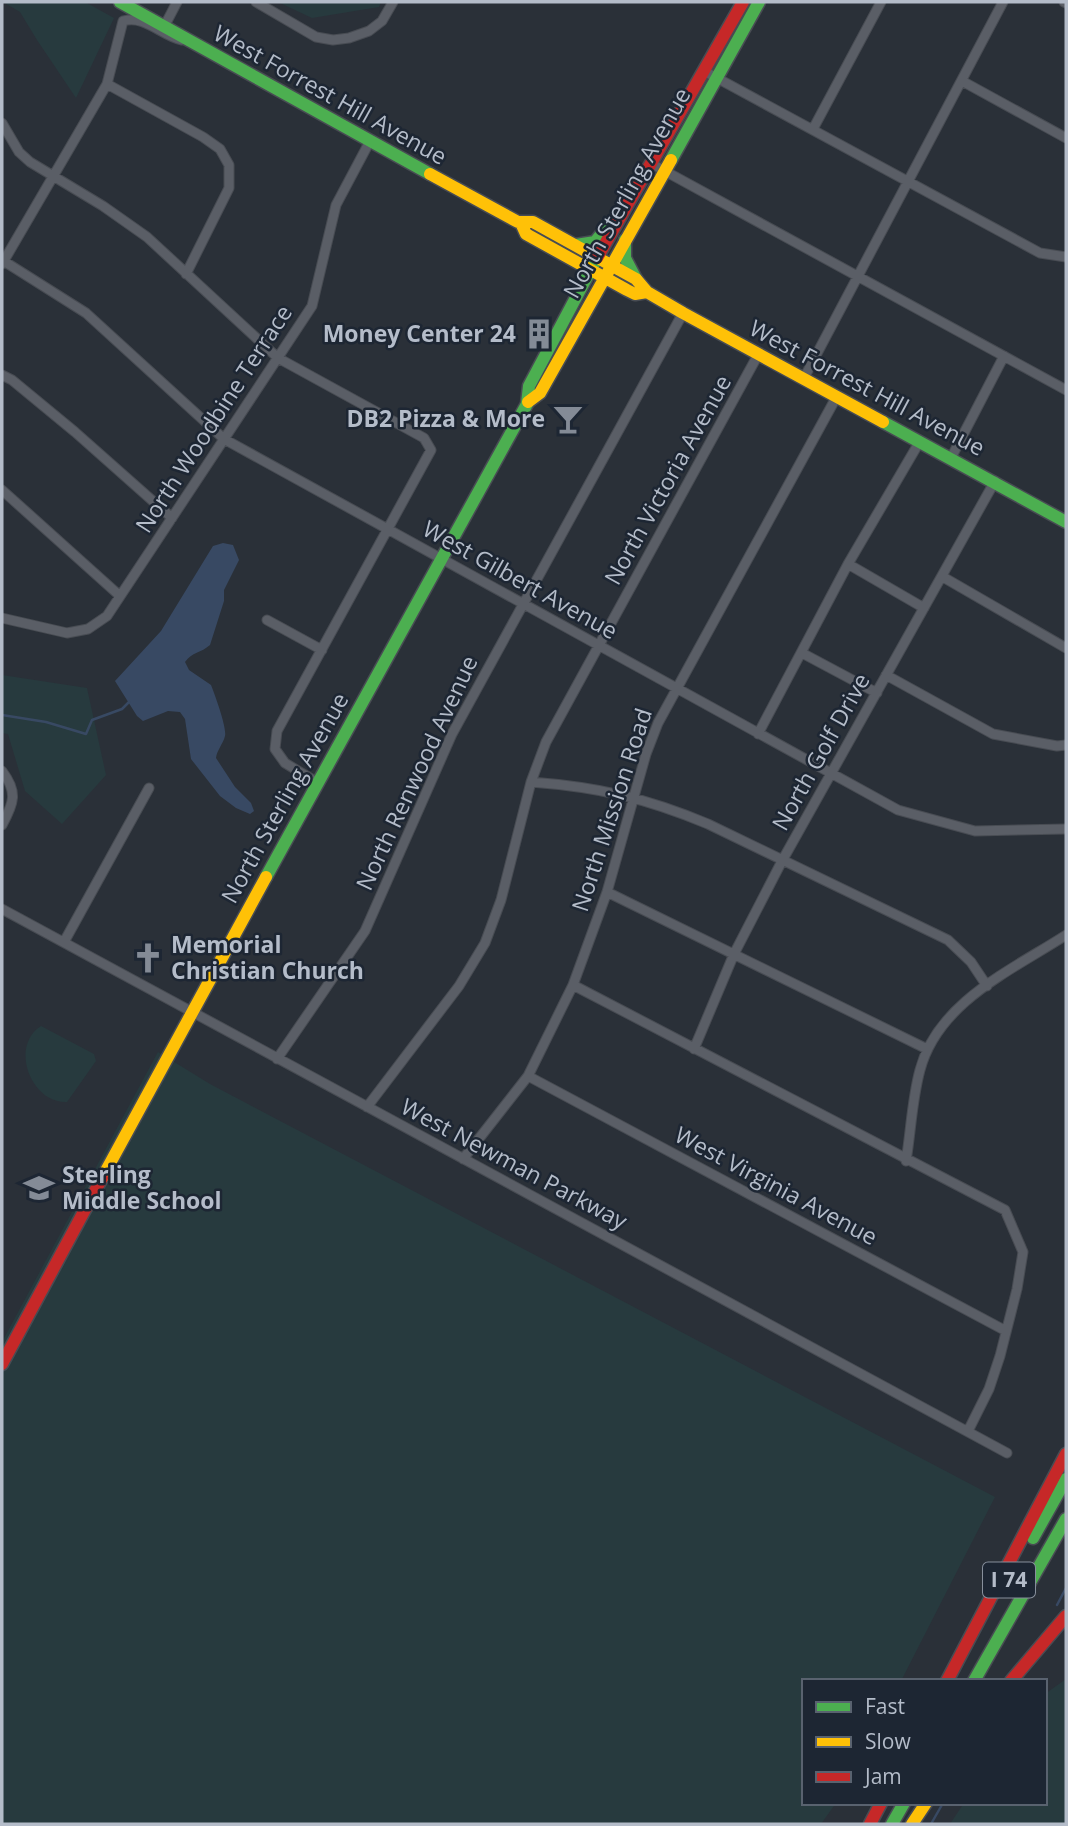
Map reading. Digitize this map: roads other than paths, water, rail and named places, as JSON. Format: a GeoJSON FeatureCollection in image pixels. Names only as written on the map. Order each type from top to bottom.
{"type":"FeatureCollection","features":[{"type":"Feature","properties":{"kind":"main road","name":"West Forrest Hill Avenue"},"geometry":{"type":"LineString","coordinates":[[120,2],[521,223],[533,222],[576,245],[636,279],[647,292],[683,313],[1066,522]]}},
{"type":"Feature","properties":{"kind":"main road","name":"North Sterling Avenue"},"geometry":{"type":"LineString","coordinates":[[528,402],[529,386],[578,294],[743,2]]}},
{"type":"Feature","properties":{"kind":"main road","name":"North Sterling Avenue"},"geometry":{"type":"LineString","coordinates":[[2,1364],[191,1013],[528,402],[540,393],[759,2]]}},
{"type":"Feature","properties":{"kind":"main road"},"geometry":{"type":"LineString","coordinates":[[576,245],[589,245],[599,241],[620,204],[634,191]]}},
{"type":"Feature","properties":{"kind":"main road","name":"West Forrest Hill Avenue"},"geometry":{"type":"LineString","coordinates":[[521,223],[526,234],[627,290],[635,294],[647,292]]}},
{"type":"Feature","properties":{"kind":"main road"},"geometry":{"type":"LineString","coordinates":[[625,238],[625,258],[636,279]]}},
{"type":"Feature","properties":{"kind":"main road"},"geometry":{"type":"LineString","coordinates":[[564,255],[578,275],[578,294]]}},
{"type":"Feature","properties":{"kind":"main road"},"geometry":{"type":"LineString","coordinates":[[592,299],[613,290],[627,290]]}},
{"type":"Feature","properties":{"kind":"main road"},"geometry":{"type":"LineString","coordinates":[[950,1679],[1066,1454]]}},
{"type":"Feature","properties":{"kind":"main road","name":"I 74"},"geometry":{"type":"LineString","coordinates":[[950,1679],[1066,1479]]}},
{"type":"Feature","properties":{"kind":"main road","name":"I 74"},"geometry":{"type":"LineString","coordinates":[[975,1679],[1066,1519]]}},
{"type":"Feature","properties":{"kind":"main road"},"geometry":{"type":"LineString","coordinates":[[1013,1679],[1066,1616]]}},
{"type":"Feature","properties":{"kind":"main road"},"geometry":{"type":"LineString","coordinates":[[870,1824],[880,1805]]}},
{"type":"Feature","properties":{"kind":"main road"},"geometry":{"type":"LineString","coordinates":[[892,1824],[903,1805]]}},
{"type":"Feature","properties":{"kind":"main road"},"geometry":{"type":"LineString","coordinates":[[912,1824],[925,1805]]}},
{"type":"Feature","properties":{"kind":"street"},"geometry":{"type":"LineString","coordinates":[[165,25],[177,2]]}},
{"type":"Feature","properties":{"kind":"street"},"geometry":{"type":"LineString","coordinates":[[256,2],[316,37],[333,40],[369,31],[382,21],[394,2]]}},
{"type":"Feature","properties":{"kind":"street"},"geometry":{"type":"LineString","coordinates":[[813,129],[881,2]]}},
{"type":"Feature","properties":{"kind":"street"},"geometry":{"type":"LineString","coordinates":[[804,379],[1003,2]]}},
{"type":"Feature","properties":{"kind":"street"},"geometry":{"type":"LineString","coordinates":[[2,261],[107,84],[123,21],[137,18],[172,38],[186,40]]}},
{"type":"Feature","properties":{"kind":"street"},"geometry":{"type":"LineString","coordinates":[[704,71],[1040,253],[1066,257]]}},
{"type":"Feature","properties":{"kind":"street"},"geometry":{"type":"LineString","coordinates":[[962,81],[1066,138]]}},
{"type":"Feature","properties":{"kind":"street"},"geometry":{"type":"LineString","coordinates":[[107,84],[203,137],[220,149],[229,165],[229,188],[186,274]]}},
{"type":"Feature","properties":{"kind":"street"},"geometry":{"type":"LineString","coordinates":[[2,123],[19,152],[30,162],[103,206],[147,237],[278,358],[424,438],[430,450],[277,731],[275,750],[285,763],[318,783]]}},
{"type":"Feature","properties":{"kind":"street","name":"North Woodbine Terrace"},"geometry":{"type":"LineString","coordinates":[[2,618],[67,633],[88,629],[107,616],[312,306],[336,205],[370,141]]}},
{"type":"Feature","properties":{"kind":"street"},"geometry":{"type":"LineString","coordinates":[[652,164],[1066,390]]}},
{"type":"Feature","properties":{"kind":"street","name":"West Gilbert Avenue"},"geometry":{"type":"LineString","coordinates":[[2,261],[86,313],[224,439],[832,775],[898,810],[975,831],[1066,829]]}},
{"type":"Feature","properties":{"kind":"street","name":"North Renwood Avenue"},"geometry":{"type":"LineString","coordinates":[[277,1059],[365,931],[452,734],[683,313]]}},
{"type":"Feature","properties":{"kind":"street","name":"North Victoria Avenue"},"geometry":{"type":"LineString","coordinates":[[367,1107],[459,986],[485,943],[501,900],[531,782],[546,743],[759,353]]}},
{"type":"Feature","properties":{"kind":"street"},"geometry":{"type":"LineString","coordinates":[[951,457],[1004,356]]}},
{"type":"Feature","properties":{"kind":"street"},"geometry":{"type":"LineString","coordinates":[[2,375],[12,380],[75,432],[172,518]]}},
{"type":"Feature","properties":{"kind":"street","name":"North Mission Road"},"geometry":{"type":"LineString","coordinates":[[463,1159],[528,1076],[573,985],[607,892],[654,733],[836,396]]}},
{"type":"Feature","properties":{"kind":"street"},"geometry":{"type":"LineString","coordinates":[[758,734],[848,564],[920,441]]}},
{"type":"Feature","properties":{"kind":"street","name":"North Golf Drive"},"geometry":{"type":"LineString","coordinates":[[694,1049],[734,954],[782,861],[995,481]]}},
{"type":"Feature","properties":{"kind":"street"},"geometry":{"type":"LineString","coordinates":[[2,490],[120,596]]}},
{"type":"Feature","properties":{"kind":"street"},"geometry":{"type":"LineString","coordinates":[[848,564],[923,608]]}},
{"type":"Feature","properties":{"kind":"street"},"geometry":{"type":"LineString","coordinates":[[943,577],[1066,648]]}},
{"type":"Feature","properties":{"kind":"street"},"geometry":{"type":"LineString","coordinates":[[267,620],[322,650]]}},
{"type":"Feature","properties":{"kind":"street"},"geometry":{"type":"LineString","coordinates":[[803,653],[877,693]]}},
{"type":"Feature","properties":{"kind":"street"},"geometry":{"type":"LineString","coordinates":[[886,675],[993,734],[1057,746],[1066,745]]}},
{"type":"Feature","properties":{"kind":"street"},"geometry":{"type":"LineString","coordinates":[[2,771],[12,784],[12,806],[2,825]]}},
{"type":"Feature","properties":{"kind":"street"},"geometry":{"type":"LineString","coordinates":[[531,782],[582,786],[670,808],[915,922],[948,940],[971,962],[987,986]]}},
{"type":"Feature","properties":{"kind":"street"},"geometry":{"type":"LineString","coordinates":[[64,942],[149,788]]}},
{"type":"Feature","properties":{"kind":"street"},"geometry":{"type":"LineString","coordinates":[[607,892],[927,1049]]}},
{"type":"Feature","properties":{"kind":"street","name":"West Newman Parkway"},"geometry":{"type":"LineString","coordinates":[[2,909],[1007,1453]]}},
{"type":"Feature","properties":{"kind":"street"},"geometry":{"type":"LineString","coordinates":[[906,1161],[920,1070],[927,1049],[944,1021],[987,986],[1066,935]]}},
{"type":"Feature","properties":{"kind":"street"},"geometry":{"type":"LineString","coordinates":[[573,985],[906,1161],[1005,1210],[1023,1252],[1017,1289],[989,1389],[968,1432]]}},
{"type":"Feature","properties":{"kind":"street","name":"West Virginia Avenue"},"geometry":{"type":"LineString","coordinates":[[528,1076],[1006,1331]]}},
{"type":"Feature","properties":{"kind":"water"},"geometry":{"type":"Polygon","coordinates":[[[223,543],[233,545],[239,560],[224,590],[224,601],[210,645],[185,662],[189,670],[211,685],[225,732],[216,758],[235,787],[251,803],[254,811],[250,814],[220,796],[191,759],[185,719],[180,712],[168,711],[143,721],[115,681],[161,631],[213,546],[223,543]]]}},
{"type":"Feature","properties":{"kind":"waterway"},"geometry":{"type":"LineString","coordinates":[[2,715],[46,722],[86,734],[92,720],[122,709],[129,702]]}},
{"type":"Feature","properties":{"kind":"waterway"},"geometry":{"type":"LineString","coordinates":[[1057,1605],[1066,1588]]}},
{"type":"Feature","properties":{"kind":"waterway"},"geometry":{"type":"LineString","coordinates":[[931,1824],[942,1805]]}},
{"type":"Feature","properties":{"kind":"place","name":"Money Center 24"},"geometry":{"type":"Point","coordinates":[539,334]}},
{"type":"Feature","properties":{"kind":"place","name":"DB2 Pizza & More"},"geometry":{"type":"Point","coordinates":[568,419]}},
{"type":"Feature","properties":{"kind":"place","name":"Memorial Christian Church"},"geometry":{"type":"Point","coordinates":[148,958]}},
{"type":"Feature","properties":{"kind":"place","name":"Sterling Middle School"},"geometry":{"type":"Point","coordinates":[39,1188]}}]}
